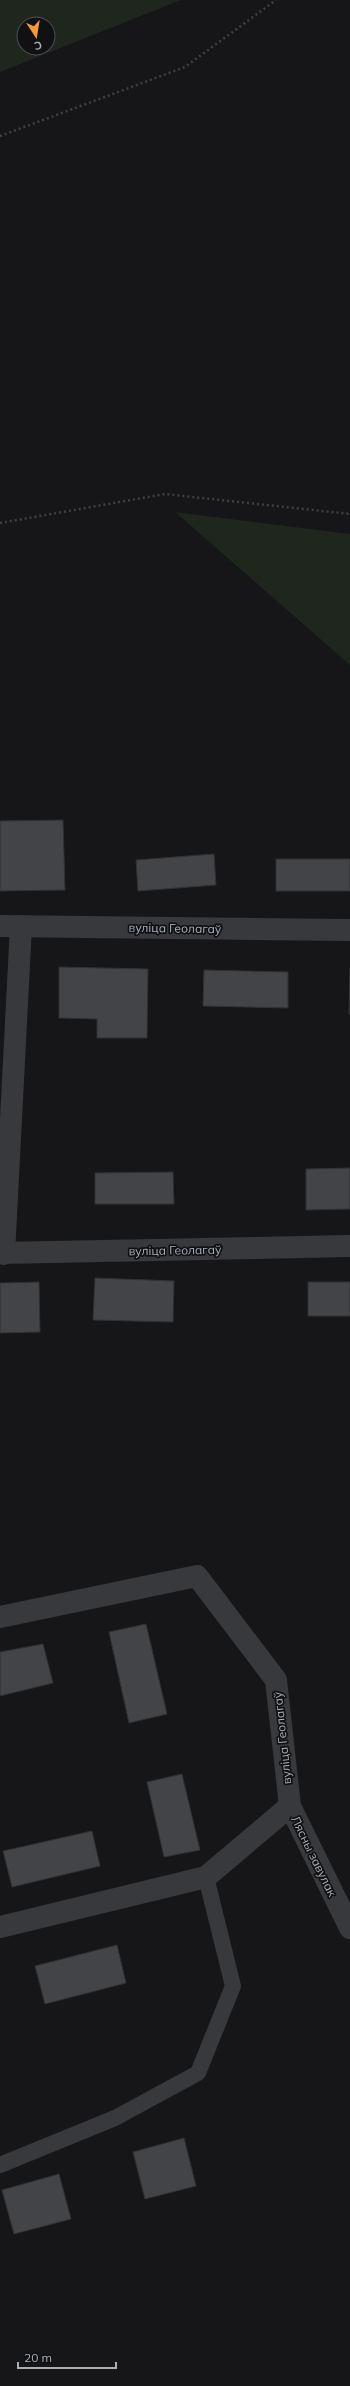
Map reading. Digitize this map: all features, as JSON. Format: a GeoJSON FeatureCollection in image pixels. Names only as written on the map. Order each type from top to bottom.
{"type":"FeatureCollection","features":[{"type":"Feature","properties":{"kind":"street","name":"вуліца Геолагаў"},"geometry":{"type":"LineString","coordinates":[[0,926],[350,930]]}},
{"type":"Feature","properties":{"kind":"street"},"geometry":{"type":"LineString","coordinates":[[2,1253],[21,926]]}},
{"type":"Feature","properties":{"kind":"street","name":"вуліца Геолагаў"},"geometry":{"type":"LineString","coordinates":[[2,1253],[350,1246]]}},
{"type":"Feature","properties":{"kind":"street","name":"вуліца Геолагаў"},"geometry":{"type":"LineString","coordinates":[[0,1617],[197,1576],[276,1680],[290,1806]]}},
{"type":"Feature","properties":{"kind":"street"},"geometry":{"type":"LineString","coordinates":[[0,1927],[206,1877],[290,1806]]}},
{"type":"Feature","properties":{"kind":"street","name":"Лясны завулак"},"geometry":{"type":"LineString","coordinates":[[290,1806],[350,1928]]}},
{"type":"Feature","properties":{"kind":"lane"},"geometry":{"type":"LineString","coordinates":[[0,2165],[115,2118],[198,2073],[233,1986],[206,1877]]}},
{"type":"Feature","properties":{"kind":"path"},"geometry":{"type":"LineString","coordinates":[[0,136],[185,67],[276,0]]}},
{"type":"Feature","properties":{"kind":"path"},"geometry":{"type":"LineString","coordinates":[[0,523],[165,494],[350,514]]}},
{"type":"Feature","properties":{"kind":"shaded area"},"geometry":{"type":"Polygon","coordinates":[[[0,0],[181,0],[56,50],[56,16],[16,16],[16,56],[40,56],[0,72],[0,0]]]}},
{"type":"Feature","properties":{"kind":"shaded area"},"geometry":{"type":"Polygon","coordinates":[[[175,512],[350,534],[350,665],[175,512]]]}},
{"type":"Feature","properties":{"kind":"building"},"geometry":{"type":"Polygon","coordinates":[[[63,820],[65,890],[0,891],[0,821],[63,820]]]}},
{"type":"Feature","properties":{"kind":"building"},"geometry":{"type":"Polygon","coordinates":[[[214,854],[216,885],[138,891],[136,860],[214,854]]]}},
{"type":"Feature","properties":{"kind":"building"},"geometry":{"type":"Polygon","coordinates":[[[276,859],[350,859],[350,891],[276,891],[276,859]]]}},
{"type":"Feature","properties":{"kind":"building"},"geometry":{"type":"Polygon","coordinates":[[[59,967],[148,969],[147,1038],[97,1038],[97,1019],[59,1018],[59,967]]]}},
{"type":"Feature","properties":{"kind":"building"},"geometry":{"type":"Polygon","coordinates":[[[350,968],[350,1014],[349,1014],[350,968]]]}},
{"type":"Feature","properties":{"kind":"building"},"geometry":{"type":"Polygon","coordinates":[[[204,970],[288,972],[288,1008],[203,1006],[204,970]]]}},
{"type":"Feature","properties":{"kind":"building"},"geometry":{"type":"Polygon","coordinates":[[[350,1168],[350,1209],[306,1210],[306,1169],[350,1168]]]}},
{"type":"Feature","properties":{"kind":"building"},"geometry":{"type":"Polygon","coordinates":[[[173,1172],[174,1204],[95,1204],[95,1173],[173,1172]]]}},
{"type":"Feature","properties":{"kind":"building"},"geometry":{"type":"Polygon","coordinates":[[[95,1278],[174,1281],[173,1322],[93,1320],[95,1278]]]}},
{"type":"Feature","properties":{"kind":"building"},"geometry":{"type":"Polygon","coordinates":[[[39,1282],[40,1332],[0,1333],[0,1283],[39,1282]]]}},
{"type":"Feature","properties":{"kind":"building"},"geometry":{"type":"Polygon","coordinates":[[[308,1282],[350,1282],[350,1316],[308,1316],[308,1282]]]}},
{"type":"Feature","properties":{"kind":"building"},"geometry":{"type":"Polygon","coordinates":[[[146,1624],[167,1714],[129,1723],[109,1632],[146,1624]]]}},
{"type":"Feature","properties":{"kind":"building"},"geometry":{"type":"Polygon","coordinates":[[[43,1644],[53,1683],[0,1696],[0,1652],[43,1644]]]}},
{"type":"Feature","properties":{"kind":"building"},"geometry":{"type":"Polygon","coordinates":[[[182,1774],[200,1850],[164,1857],[147,1782],[182,1774]]]}},
{"type":"Feature","properties":{"kind":"building"},"geometry":{"type":"Polygon","coordinates":[[[92,1831],[100,1866],[12,1887],[3,1851],[92,1831]]]}},
{"type":"Feature","properties":{"kind":"building"},"geometry":{"type":"Polygon","coordinates":[[[117,1945],[126,1983],[45,2004],[35,1966],[117,1945]]]}},
{"type":"Feature","properties":{"kind":"building"},"geometry":{"type":"Polygon","coordinates":[[[184,2138],[196,2186],[145,2199],[133,2152],[184,2138]]]}},
{"type":"Feature","properties":{"kind":"building"},"geometry":{"type":"Polygon","coordinates":[[[59,2174],[71,2219],[14,2234],[2,2190],[59,2174]]]}}]}
